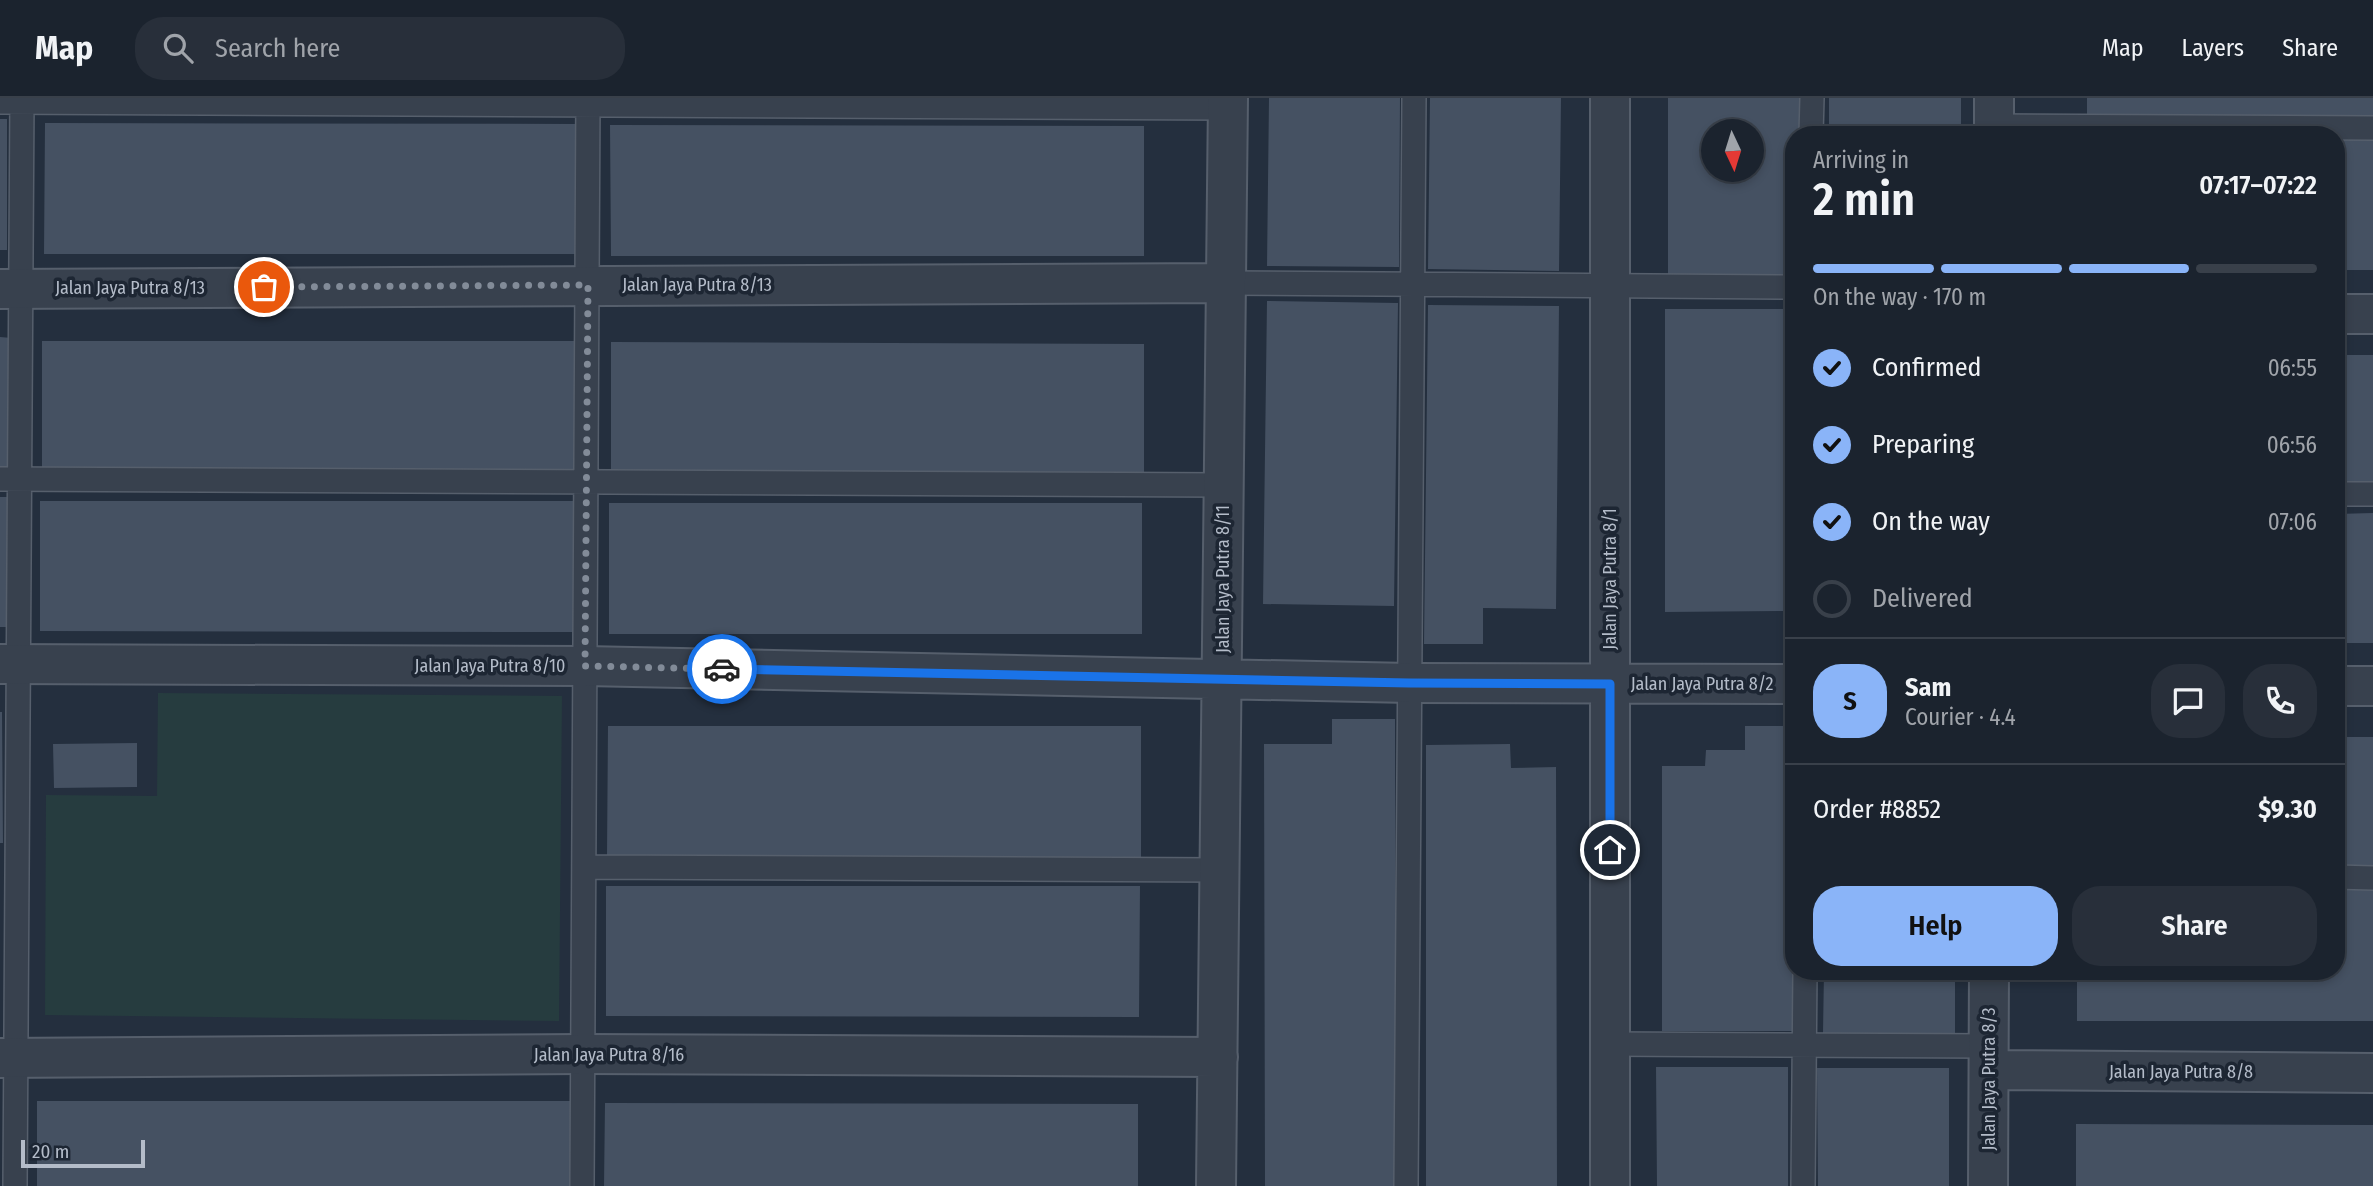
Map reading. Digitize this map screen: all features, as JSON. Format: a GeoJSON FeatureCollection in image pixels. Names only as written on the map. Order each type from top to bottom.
{"type":"FeatureCollection","features":[{"type":"Feature","properties":{"kind":"street","name":"Jalan Jaya Putra 8/1"},"geometry":{"type":"LineString","coordinates":[[1609,98],[1611,1186]]}},
{"type":"Feature","properties":{"kind":"street","name":"Jalan Jaya Putra 8/11"},"geometry":{"type":"LineString","coordinates":[[1216,1186],[1228,103]]}},
{"type":"Feature","properties":{"kind":"street","name":"Jalan Jaya Putra 8/13"},"geometry":{"type":"LineString","coordinates":[[10,289],[1225,283]]}},
{"type":"Feature","properties":{"kind":"street"},"geometry":{"type":"LineString","coordinates":[[2345,314],[2373,314]]}},
{"type":"Feature","properties":{"kind":"street","name":"Jalan Jaya Putra 8/10"},"geometry":{"type":"LineString","coordinates":[[9,664],[585,666],[1409,683],[1610,684]]}},
{"type":"Feature","properties":{"kind":"street","name":"Jalan Jaya Putra 8/2"},"geometry":{"type":"LineString","coordinates":[[1610,684],[1785,684]]}},
{"type":"Feature","properties":{"kind":"street"},"geometry":{"type":"LineString","coordinates":[[2345,686],[2373,686]]}},
{"type":"Feature","properties":{"kind":"street","name":"Jalan Jaya Putra 8/3"},"geometry":{"type":"LineString","coordinates":[[1988,1186],[1989,980]]}},
{"type":"Feature","properties":{"kind":"street","name":"Jalan Jaya Putra 8/16"},"geometry":{"type":"LineString","coordinates":[[8,1058],[583,1054],[1218,1057]]}},
{"type":"Feature","properties":{"kind":"street","name":"Jalan Jaya Putra 8/8"},"geometry":{"type":"LineString","coordinates":[[1989,1058],[2373,1073]]}},
{"type":"Feature","properties":{"kind":"lane"},"geometry":{"type":"LineString","coordinates":[[1406,1186],[1415,98]]}},
{"type":"Feature","properties":{"kind":"lane"},"geometry":{"type":"LineString","coordinates":[[1811,126],[1812,98]]}},
{"type":"Feature","properties":{"kind":"lane"},"geometry":{"type":"LineString","coordinates":[[15,1186],[8,1058],[10,289],[14,101],[1228,103]]}},
{"type":"Feature","properties":{"kind":"lane"},"geometry":{"type":"LineString","coordinates":[[582,1186],[588,101]]}},
{"type":"Feature","properties":{"kind":"lane"},"geometry":{"type":"LineString","coordinates":[[1994,120],[2278,126]]}},
{"type":"Feature","properties":{"kind":"lane"},"geometry":{"type":"LineString","coordinates":[[2345,127],[2373,128]]}},
{"type":"Feature","properties":{"kind":"lane"},"geometry":{"type":"LineString","coordinates":[[1225,283],[1785,288]]}},
{"type":"Feature","properties":{"kind":"lane"},"geometry":{"type":"LineString","coordinates":[[10,479],[1223,485]]}},
{"type":"Feature","properties":{"kind":"lane"},"geometry":{"type":"LineString","coordinates":[[2345,494],[2373,494]]}},
{"type":"Feature","properties":{"kind":"lane"},"geometry":{"type":"LineString","coordinates":[[584,867],[1220,870]]}},
{"type":"Feature","properties":{"kind":"lane"},"geometry":{"type":"LineString","coordinates":[[2345,877],[2373,878]]}},
{"type":"Feature","properties":{"kind":"lane"},"geometry":{"type":"LineString","coordinates":[[1803,1186],[1805,980]]}},
{"type":"Feature","properties":{"kind":"lane"},"geometry":{"type":"LineString","coordinates":[[1610,1044],[1804,1045],[1989,1058]]}},
{"type":"Feature","properties":{"kind":"green space"},"geometry":{"type":"Polygon","coordinates":[[[158,693],[562,696],[559,1021],[45,1015],[46,795],[157,796],[158,693]]]}},
{"type":"Feature","properties":{"kind":"building"},"geometry":{"type":"Polygon","coordinates":[[[1269,98],[1400,98],[1399,267],[1267,266],[1269,98]]]}},
{"type":"Feature","properties":{"kind":"building"},"geometry":{"type":"Polygon","coordinates":[[[1430,98],[1561,98],[1559,271],[1428,269],[1430,98]]]}},
{"type":"Feature","properties":{"kind":"building"},"geometry":{"type":"Polygon","coordinates":[[[1668,98],[1799,98],[1799,126],[1785,126],[1785,275],[1668,275],[1668,98]]]}},
{"type":"Feature","properties":{"kind":"building"},"geometry":{"type":"Polygon","coordinates":[[[1829,98],[1961,98],[1961,126],[1829,126],[1829,98]]]}},
{"type":"Feature","properties":{"kind":"building"},"geometry":{"type":"Polygon","coordinates":[[[2087,98],[2373,98],[2373,120],[2087,119],[2087,98]]]}},
{"type":"Feature","properties":{"kind":"building"},"geometry":{"type":"Polygon","coordinates":[[[0,119],[7,119],[7,250],[0,250],[0,119]]]}},
{"type":"Feature","properties":{"kind":"building"},"geometry":{"type":"Polygon","coordinates":[[[45,123],[578,124],[578,254],[44,254],[45,123]]]}},
{"type":"Feature","properties":{"kind":"building"},"geometry":{"type":"Polygon","coordinates":[[[610,125],[1144,126],[1144,256],[611,256],[610,125]]]}},
{"type":"Feature","properties":{"kind":"building"},"geometry":{"type":"Polygon","coordinates":[[[2345,139],[2373,139],[2373,270],[2345,270],[2345,139]]]}},
{"type":"Feature","properties":{"kind":"building"},"geometry":{"type":"Polygon","coordinates":[[[1267,301],[1398,303],[1394,606],[1263,604],[1267,301]]]}},
{"type":"Feature","properties":{"kind":"building"},"geometry":{"type":"Polygon","coordinates":[[[1428,305],[1559,306],[1556,609],[1483,608],[1483,644],[1424,644],[1428,305]]]}},
{"type":"Feature","properties":{"kind":"building"},"geometry":{"type":"Polygon","coordinates":[[[1665,309],[1785,309],[1785,611],[1665,612],[1665,309]]]}},
{"type":"Feature","properties":{"kind":"building"},"geometry":{"type":"Polygon","coordinates":[[[0,337],[12,338],[12,467],[0,467],[0,337]]]}},
{"type":"Feature","properties":{"kind":"building"},"geometry":{"type":"Polygon","coordinates":[[[42,341],[576,341],[575,472],[42,471],[42,341]]]}},
{"type":"Feature","properties":{"kind":"building"},"geometry":{"type":"Polygon","coordinates":[[[611,342],[1144,344],[1144,474],[611,474],[611,342]]]}},
{"type":"Feature","properties":{"kind":"building"},"geometry":{"type":"Polygon","coordinates":[[[2345,355],[2373,355],[2373,485],[2345,485],[2345,355]]]}},
{"type":"Feature","properties":{"kind":"building"},"geometry":{"type":"Polygon","coordinates":[[[0,497],[10,497],[10,627],[0,627],[0,497]]]}},
{"type":"Feature","properties":{"kind":"building"},"geometry":{"type":"Polygon","coordinates":[[[40,501],[574,501],[573,632],[40,631],[40,501]]]}},
{"type":"Feature","properties":{"kind":"building"},"geometry":{"type":"Polygon","coordinates":[[[609,503],[1142,503],[1142,634],[609,634],[609,503]]]}},
{"type":"Feature","properties":{"kind":"building"},"geometry":{"type":"Polygon","coordinates":[[[2373,513],[2373,643],[2345,643],[2345,514],[2373,513]]]}},
{"type":"Feature","properties":{"kind":"building"},"geometry":{"type":"Polygon","coordinates":[[[2,712],[3,843],[0,843],[2,712]]]}},
{"type":"Feature","properties":{"kind":"building"},"geometry":{"type":"Polygon","coordinates":[[[1332,719],[1395,719],[1396,1186],[1265,1186],[1264,744],[1332,744],[1332,719]]]}},
{"type":"Feature","properties":{"kind":"building"},"geometry":{"type":"Polygon","coordinates":[[[608,726],[1141,726],[1141,857],[607,856],[608,726]]]}},
{"type":"Feature","properties":{"kind":"building"},"geometry":{"type":"Polygon","coordinates":[[[1745,726],[1785,726],[1785,980],[1794,980],[1794,1031],[1662,1031],[1662,766],[1705,766],[1706,750],[1745,750],[1745,726]]]}},
{"type":"Feature","properties":{"kind":"building"},"geometry":{"type":"Polygon","coordinates":[[[2345,737],[2373,737],[2373,868],[2345,868],[2345,737]]]}},
{"type":"Feature","properties":{"kind":"building"},"geometry":{"type":"Polygon","coordinates":[[[137,743],[137,787],[54,788],[53,744],[137,743]]]}},
{"type":"Feature","properties":{"kind":"building"},"geometry":{"type":"Polygon","coordinates":[[[1510,744],[1511,768],[1556,767],[1557,1186],[1426,1186],[1426,745],[1510,744]]]}},
{"type":"Feature","properties":{"kind":"building"},"geometry":{"type":"Polygon","coordinates":[[[606,886],[1140,886],[1139,1017],[606,1016],[606,886]]]}},
{"type":"Feature","properties":{"kind":"building"},"geometry":{"type":"Polygon","coordinates":[[[2345,890],[2373,890],[2373,1021],[2077,1021],[2077,980],[2345,980],[2345,890]]]}},
{"type":"Feature","properties":{"kind":"building"},"geometry":{"type":"Polygon","coordinates":[[[1824,980],[1955,980],[1955,1033],[1823,1033],[1824,980]]]}},
{"type":"Feature","properties":{"kind":"building"},"geometry":{"type":"Polygon","coordinates":[[[1656,1067],[1788,1067],[1788,1186],[1657,1186],[1656,1067]]]}},
{"type":"Feature","properties":{"kind":"building"},"geometry":{"type":"Polygon","coordinates":[[[1817,1068],[1949,1068],[1949,1186],[1818,1186],[1817,1068]]]}},
{"type":"Feature","properties":{"kind":"building"},"geometry":{"type":"Polygon","coordinates":[[[37,1101],[571,1101],[571,1186],[37,1186],[37,1101]]]}},
{"type":"Feature","properties":{"kind":"building"},"geometry":{"type":"Polygon","coordinates":[[[605,1103],[1138,1104],[1138,1186],[604,1186],[605,1103]]]}},
{"type":"Feature","properties":{"kind":"building"},"geometry":{"type":"Polygon","coordinates":[[[2076,1124],[2373,1125],[2373,1186],[2076,1186],[2076,1124]]]}},
{"type":"Feature","properties":{"kind":"way so far"},"geometry":{"type":"LineString","coordinates":[[264,287],[588,285],[585,666],[722,669]]}},
{"type":"Feature","properties":{"kind":"route"},"geometry":{"type":"LineString","coordinates":[[722,669],[1409,683],[1610,684],[1610,850]]}}]}
